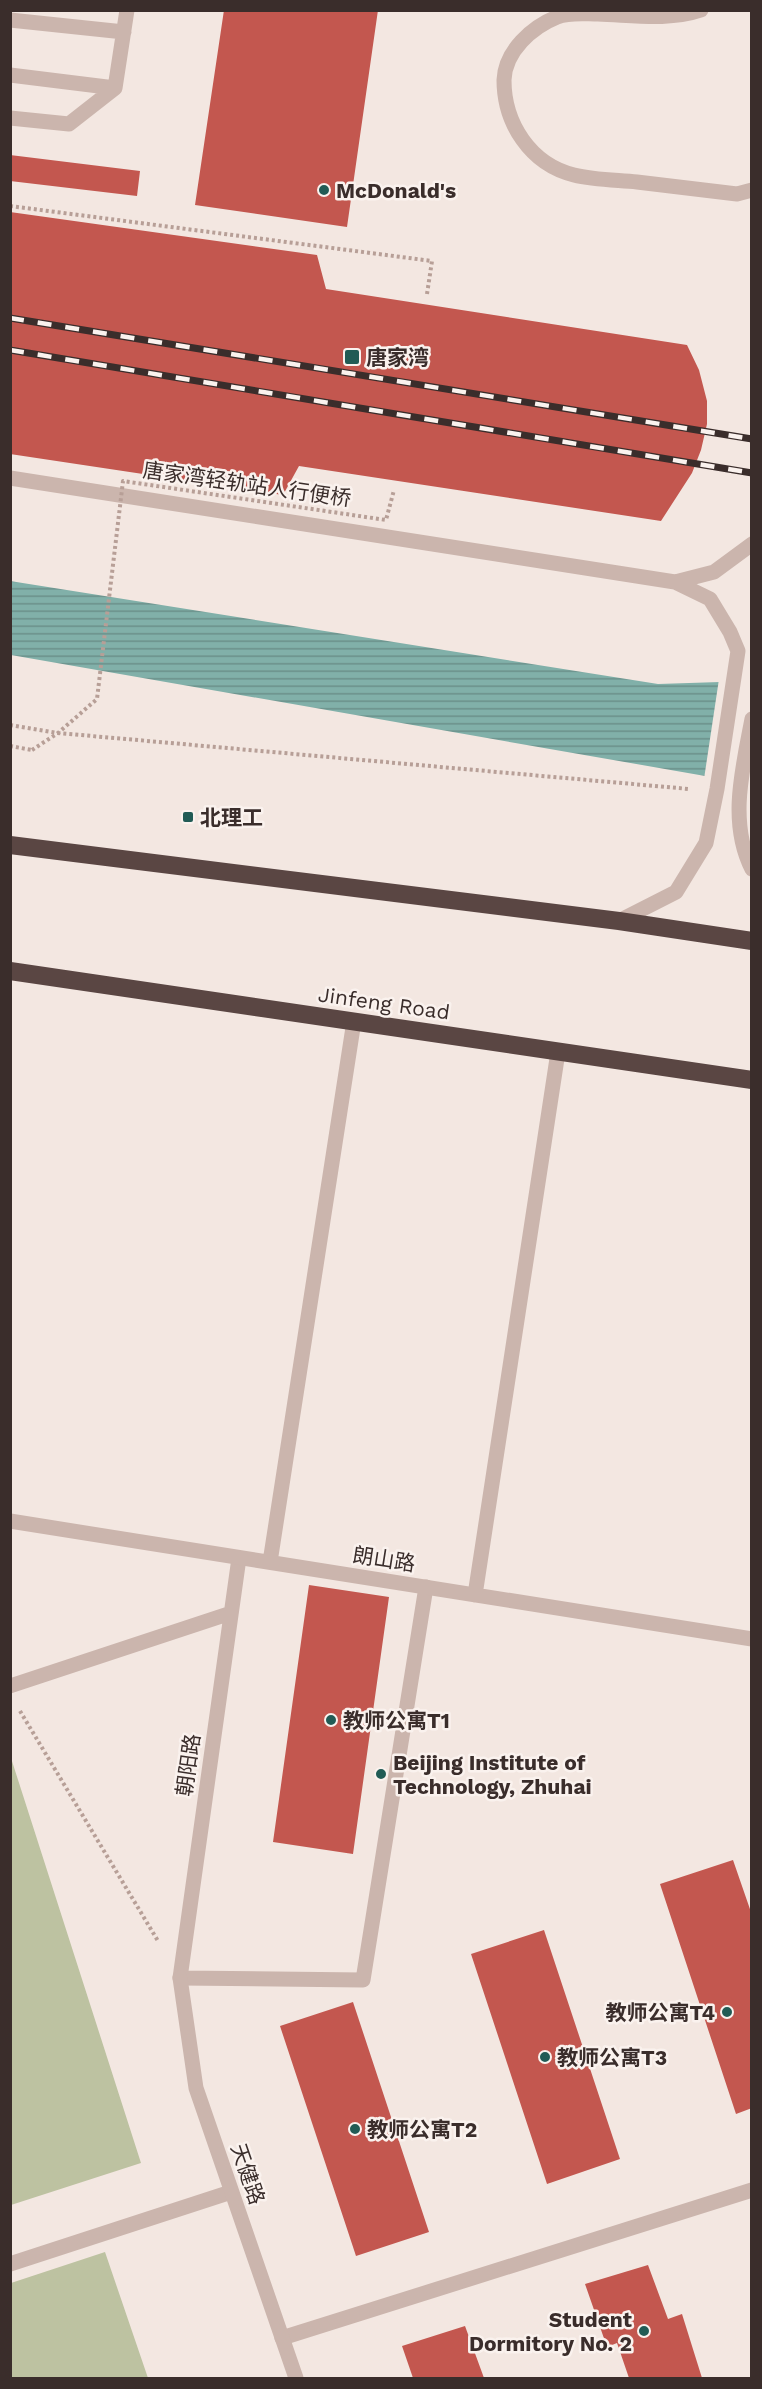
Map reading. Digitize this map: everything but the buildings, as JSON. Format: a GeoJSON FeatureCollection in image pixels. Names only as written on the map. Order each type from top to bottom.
{"type":"FeatureCollection","features":[{"type":"Feature","properties":{"kind":"highway"},"geometry":{"type":"LineString","coordinates":[[10,845],[619,921],[752,941]]}},
{"type":"Feature","properties":{"kind":"highway","name":"Jinfeng Road"},"geometry":{"type":"LineString","coordinates":[[10,971],[752,1080]]}},
{"type":"Feature","properties":{"kind":"street"},"geometry":{"type":"LineString","coordinates":[[10,118],[69,124],[115,88],[127,10]]}},
{"type":"Feature","properties":{"kind":"street"},"geometry":{"type":"LineString","coordinates":[[701,10],[683,16],[579,13],[558,16],[537,28],[520,43],[509,58],[505,71],[505,100],[509,117],[527,146],[540,158],[573,175],[737,194],[752,190]]}},
{"type":"Feature","properties":{"kind":"street"},"geometry":{"type":"LineString","coordinates":[[10,20],[124,32]]}},
{"type":"Feature","properties":{"kind":"street"},"geometry":{"type":"LineString","coordinates":[[10,75],[115,88]]}},
{"type":"Feature","properties":{"kind":"street"},"geometry":{"type":"LineString","coordinates":[[10,478],[675,582],[710,599],[730,632],[738,651],[717,789],[706,843],[676,892],[619,921]]}},
{"type":"Feature","properties":{"kind":"street"},"geometry":{"type":"LineString","coordinates":[[675,582],[714,572],[752,544]]}},
{"type":"Feature","properties":{"kind":"street"},"geometry":{"type":"LineString","coordinates":[[752,719],[738,793],[741,835],[752,869]]}},
{"type":"Feature","properties":{"kind":"street"},"geometry":{"type":"LineString","coordinates":[[270,1562],[354,1021]]}},
{"type":"Feature","properties":{"kind":"street"},"geometry":{"type":"LineString","coordinates":[[476,1595],[558,1052]]}},
{"type":"Feature","properties":{"kind":"street","name":"朗山路"},"geometry":{"type":"LineString","coordinates":[[10,1521],[752,1639]]}},
{"type":"Feature","properties":{"kind":"street","name":"朝阳路"},"geometry":{"type":"LineString","coordinates":[[180,1978],[239,1557]]}},
{"type":"Feature","properties":{"kind":"street"},"geometry":{"type":"LineString","coordinates":[[180,1978],[363,1980],[426,1587]]}},
{"type":"Feature","properties":{"kind":"street"},"geometry":{"type":"LineString","coordinates":[[10,1686],[231,1612]]}},
{"type":"Feature","properties":{"kind":"street","name":"天健路"},"geometry":{"type":"LineString","coordinates":[[180,1978],[196,2088],[296,2379]]}},
{"type":"Feature","properties":{"kind":"street"},"geometry":{"type":"LineString","coordinates":[[282,2338],[752,2190]]}},
{"type":"Feature","properties":{"kind":"street"},"geometry":{"type":"LineString","coordinates":[[10,2264],[231,2192]]}},
{"type":"Feature","properties":{"kind":"path"},"geometry":{"type":"LineString","coordinates":[[10,206],[432,261],[427,294]]}},
{"type":"Feature","properties":{"kind":"path","name":"唐家湾轻轨站人行便桥"},"geometry":{"type":"LineString","coordinates":[[10,747],[32,750],[58,733],[96,699],[123,481],[386,520],[394,489]]}},
{"type":"Feature","properties":{"kind":"path"},"geometry":{"type":"LineString","coordinates":[[10,725],[58,733],[690,789]]}},
{"type":"Feature","properties":{"kind":"path"},"geometry":{"type":"LineString","coordinates":[[16,1705],[180,1978]]}},
{"type":"Feature","properties":{"kind":"green space"},"geometry":{"type":"Polygon","coordinates":[[[11,1758],[141,2163],[11,2205],[11,1758]]]}},
{"type":"Feature","properties":{"kind":"green space"},"geometry":{"type":"Polygon","coordinates":[[[105,2252],[148,2378],[11,2378],[11,2283],[105,2252]]]}},
{"type":"Feature","properties":{"kind":"water"},"geometry":{"type":"Polygon","coordinates":[[[10,581],[658,684],[751,681],[751,784],[11,655],[10,581]]]}},
{"type":"Feature","properties":{"kind":"pier"},"geometry":{"type":"Polygon","coordinates":[[[752,678],[752,787],[704,779],[719,679],[752,678]]]}},
{"type":"Feature","properties":{"kind":"railway"},"geometry":{"type":"LineString","coordinates":[[10,318],[752,439]]}},
{"type":"Feature","properties":{"kind":"railway"},"geometry":{"type":"LineString","coordinates":[[10,350],[752,473]]}},
{"type":"Feature","properties":{"kind":"place","name":"McDonald's"},"geometry":{"type":"Point","coordinates":[324,190]}},
{"type":"Feature","properties":{"kind":"place","name":"唐家湾"},"geometry":{"type":"Point","coordinates":[352,357]}},
{"type":"Feature","properties":{"kind":"place","name":"北理工"},"geometry":{"type":"Point","coordinates":[188,817]}},
{"type":"Feature","properties":{"kind":"place","name":"教师公寓T1"},"geometry":{"type":"Point","coordinates":[331,1720]}},
{"type":"Feature","properties":{"kind":"place","name":"Beijing Institute of Technology, Zhuhai"},"geometry":{"type":"Point","coordinates":[381,1774]}},
{"type":"Feature","properties":{"kind":"place","name":"教师公寓T4"},"geometry":{"type":"Point","coordinates":[727,2012]}},
{"type":"Feature","properties":{"kind":"place","name":"教师公寓T3"},"geometry":{"type":"Point","coordinates":[545,2057]}},
{"type":"Feature","properties":{"kind":"place","name":"教师公寓T2"},"geometry":{"type":"Point","coordinates":[355,2129]}},
{"type":"Feature","properties":{"kind":"place","name":"Student Dormitory No. 2"},"geometry":{"type":"Point","coordinates":[644,2331]}}]}
